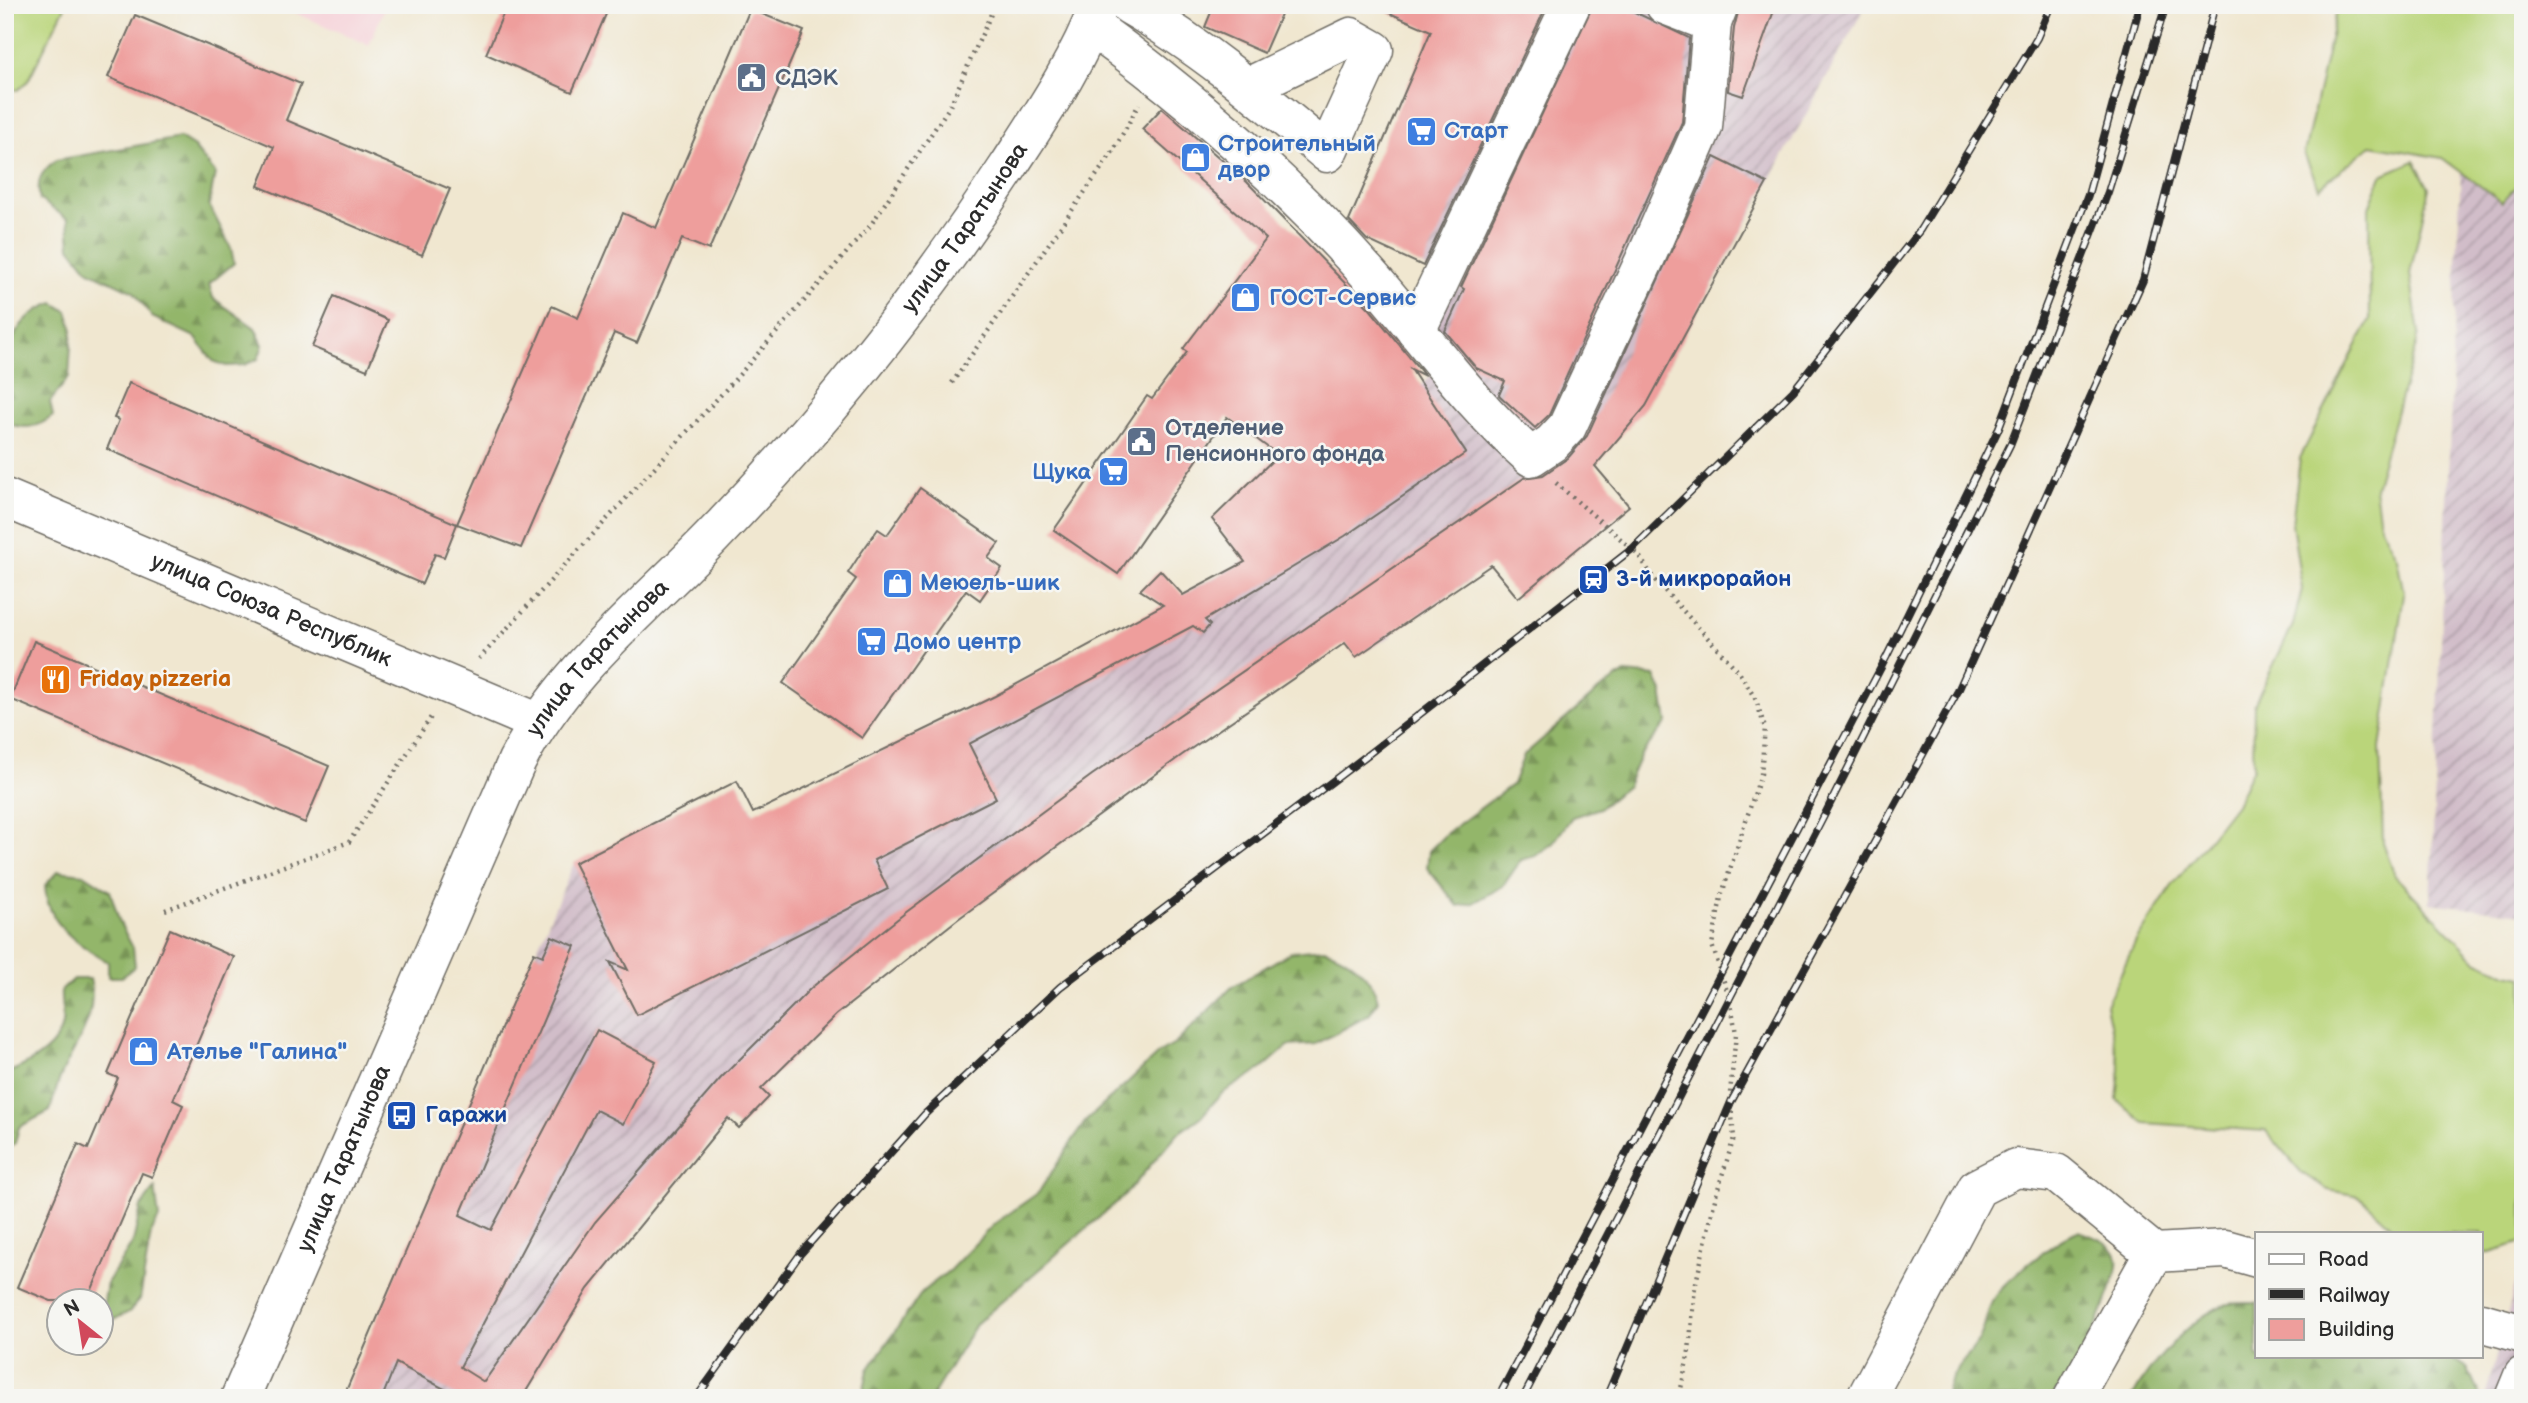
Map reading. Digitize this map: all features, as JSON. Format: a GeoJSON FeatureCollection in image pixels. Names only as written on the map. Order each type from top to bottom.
{"type":"FeatureCollection","features":[{"type":"Feature","properties":{"kind":"street"},"geometry":{"type":"LineString","coordinates":[[1129,5],[1162,24],[1248,87]]}},
{"type":"Feature","properties":{"kind":"street"},"geometry":{"type":"LineString","coordinates":[[1416,331],[1571,5]]}},
{"type":"Feature","properties":{"kind":"street"},"geometry":{"type":"LineString","coordinates":[[1095,16],[1157,73],[1250,151],[1305,206],[1496,425],[1531,457],[1552,443],[1567,427],[1703,127],[1716,14],[1665,5]]}},
{"type":"Feature","properties":{"kind":"street","name":"улица Таратынова"},"geometry":{"type":"LineString","coordinates":[[240,1398],[517,761],[537,722],[573,677],[772,472],[887,336],[967,229],[1040,117],[1095,16]]}},
{"type":"Feature","properties":{"kind":"street","name":"улица Союза Республик"},"geometry":{"type":"LineString","coordinates":[[5,499],[537,722]]}},
{"type":"Feature","properties":{"kind":"street"},"geometry":{"type":"LineString","coordinates":[[1866,1398],[1977,1188],[2016,1168],[2056,1173],[2154,1253],[2225,1249],[2255,1257]]}},
{"type":"Feature","properties":{"kind":"street"},"geometry":{"type":"LineString","coordinates":[[2073,1398],[2154,1253]]}},
{"type":"Feature","properties":{"kind":"street"},"geometry":{"type":"LineString","coordinates":[[2482,1322],[2523,1334]]}},
{"type":"Feature","properties":{"kind":"street"},"geometry":{"type":"LineString","coordinates":[[2514,1398],[2523,1376]]}},
{"type":"Feature","properties":{"kind":"path"},"geometry":{"type":"LineString","coordinates":[[165,910],[349,842],[420,729],[455,687],[499,635],[739,375],[870,226],[950,106],[995,5]]}},
{"type":"Feature","properties":{"kind":"path"},"geometry":{"type":"LineString","coordinates":[[952,383],[1114,150],[1157,73]]}},
{"type":"Feature","properties":{"kind":"path"},"geometry":{"type":"LineString","coordinates":[[1531,457],[1564,491],[1638,554],[1654,579],[1739,672],[1756,700],[1765,728],[1761,774],[1721,897],[1712,945],[1731,1003],[1736,1034],[1730,1093],[1734,1138],[1716,1195],[1695,1287],[1689,1351],[1679,1398]]}},
{"type":"Feature","properties":{"kind":"shaded area"},"geometry":{"type":"Polygon","coordinates":[[[277,5],[386,5],[369,45],[277,5]]]}},
{"type":"Feature","properties":{"kind":"shaded area"},"geometry":{"type":"Polygon","coordinates":[[[1509,5],[1866,5],[1646,406],[1580,484],[1464,567],[1471,579],[1420,615],[1412,603],[1382,622],[1393,635],[1356,657],[1345,643],[1182,755],[958,919],[836,1015],[761,1089],[769,1097],[739,1128],[728,1119],[588,1289],[522,1398],[343,1398],[574,863],[737,781],[754,813],[995,696],[1244,561],[1427,432],[1406,404],[1432,374],[1390,330],[1434,273],[1401,254],[1509,5]]]}},
{"type":"Feature","properties":{"kind":"shaded area"},"geometry":{"type":"Polygon","coordinates":[[[2523,36],[2523,914],[2430,903],[2466,49],[2523,36]]]}},
{"type":"Feature","properties":{"kind":"shaded area"},"geometry":{"type":"Polygon","coordinates":[[[2516,1281],[2523,1282],[2523,1398],[2485,1398],[2516,1281]]]}},
{"type":"Feature","properties":{"kind":"green space"},"geometry":{"type":"Polygon","coordinates":[[[5,5],[66,5],[28,81],[18,90],[5,88],[5,5]]]}},
{"type":"Feature","properties":{"kind":"green space"},"geometry":{"type":"Polygon","coordinates":[[[2338,5],[2523,5],[2523,179],[2502,202],[2442,158],[2371,145],[2319,188],[2304,154],[2338,5]]]}},
{"type":"Feature","properties":{"kind":"green space"},"geometry":{"type":"Polygon","coordinates":[[[180,138],[194,147],[215,173],[209,205],[231,248],[234,263],[209,284],[213,298],[255,328],[263,345],[258,359],[244,365],[226,366],[213,361],[195,337],[152,317],[134,292],[89,271],[70,247],[68,219],[40,200],[41,177],[56,160],[180,138]]]}},
{"type":"Feature","properties":{"kind":"green space"},"geometry":{"type":"Polygon","coordinates":[[[2414,161],[2429,188],[2410,274],[2419,334],[2375,488],[2380,525],[2397,558],[2404,594],[2380,748],[2383,843],[2395,876],[2476,960],[2507,974],[2523,977],[2523,1242],[2484,1254],[2482,1232],[2398,1232],[2359,1196],[2328,1190],[2302,1173],[2266,1131],[2144,1123],[2117,1100],[2120,1070],[2106,1005],[2136,941],[2172,886],[2236,804],[2253,768],[2254,705],[2293,625],[2302,589],[2292,524],[2300,458],[2370,319],[2369,207],[2382,175],[2414,161]]]}},
{"type":"Feature","properties":{"kind":"green space"},"geometry":{"type":"Polygon","coordinates":[[[54,303],[67,311],[72,327],[69,377],[50,402],[53,416],[30,427],[5,423],[6,367],[15,335],[36,311],[54,303]]]}},
{"type":"Feature","properties":{"kind":"green space"},"geometry":{"type":"Polygon","coordinates":[[[1625,673],[1655,676],[1662,692],[1667,722],[1640,756],[1627,786],[1600,808],[1572,817],[1553,843],[1535,856],[1521,860],[1503,886],[1473,903],[1458,906],[1427,868],[1429,851],[1447,833],[1513,784],[1524,755],[1599,690],[1625,673]]]}},
{"type":"Feature","properties":{"kind":"green space"},"geometry":{"type":"Polygon","coordinates":[[[58,871],[84,874],[110,891],[120,923],[133,948],[135,966],[122,977],[108,977],[108,962],[75,940],[51,912],[45,885],[58,871]]]}},
{"type":"Feature","properties":{"kind":"green space"},"geometry":{"type":"Polygon","coordinates":[[[1324,949],[1350,962],[1371,983],[1378,1001],[1369,1015],[1316,1044],[1288,1046],[1263,1068],[1221,1094],[1201,1117],[1177,1134],[1125,1195],[977,1323],[931,1398],[862,1398],[868,1370],[923,1291],[950,1270],[994,1224],[1038,1193],[1085,1122],[1159,1053],[1175,1044],[1232,987],[1291,952],[1324,949]]]}},
{"type":"Feature","properties":{"kind":"green space"},"geometry":{"type":"Polygon","coordinates":[[[74,979],[90,979],[91,1007],[84,1031],[60,1078],[50,1111],[19,1127],[15,1143],[5,1152],[5,1074],[32,1061],[55,1042],[63,1016],[61,991],[74,979]]]}},
{"type":"Feature","properties":{"kind":"green space"},"geometry":{"type":"Polygon","coordinates":[[[155,1188],[159,1218],[151,1233],[140,1299],[129,1312],[116,1318],[116,1288],[106,1288],[107,1283],[133,1242],[141,1207],[155,1188]]]}},
{"type":"Feature","properties":{"kind":"green space"},"geometry":{"type":"Polygon","coordinates":[[[2078,1231],[2111,1247],[2117,1258],[2117,1266],[2110,1291],[2080,1360],[2051,1398],[1945,1398],[1954,1375],[1980,1338],[1997,1293],[2035,1259],[2078,1231]]]}},
{"type":"Feature","properties":{"kind":"green space"},"geometry":{"type":"Polygon","coordinates":[[[2255,1303],[2255,1358],[2450,1358],[2467,1367],[2481,1398],[2132,1398],[2159,1358],[2184,1332],[2211,1312],[2224,1305],[2255,1303]]]}},
{"type":"Feature","properties":{"kind":"building"},"geometry":{"type":"Polygon","coordinates":[[[507,5],[610,5],[572,92],[486,54],[507,5]]]}},
{"type":"Feature","properties":{"kind":"building"},"geometry":{"type":"Polygon","coordinates":[[[1214,5],[1285,5],[1264,53],[1205,27],[1214,5]]]}},
{"type":"Feature","properties":{"kind":"building","name":"Старт"},"geometry":{"type":"Polygon","coordinates":[[[1371,5],[1547,5],[1423,266],[1367,240],[1349,221],[1431,31],[1371,5]]]}},
{"type":"Feature","properties":{"kind":"building"},"geometry":{"type":"Polygon","coordinates":[[[1593,5],[1620,5],[1689,38],[1682,122],[1549,415],[1535,428],[1499,395],[1505,381],[1476,368],[1445,331],[1464,289],[1461,287],[1593,5]]]}},
{"type":"Feature","properties":{"kind":"building"},"geometry":{"type":"Polygon","coordinates":[[[1740,5],[1776,5],[1743,96],[1728,91],[1734,28],[1740,5]]]}},
{"type":"Feature","properties":{"kind":"building"},"geometry":{"type":"Polygon","coordinates":[[[750,9],[804,31],[709,250],[682,239],[637,343],[614,333],[521,548],[457,524],[552,306],[578,318],[623,213],[656,228],[750,9]]]}},
{"type":"Feature","properties":{"kind":"building"},"geometry":{"type":"Polygon","coordinates":[[[135,15],[301,84],[286,120],[450,189],[422,255],[258,186],[274,147],[108,77],[135,15]]]}},
{"type":"Feature","properties":{"kind":"building"},"geometry":{"type":"Polygon","coordinates":[[[1162,108],[1247,182],[1370,309],[1425,376],[1411,369],[1466,453],[1345,536],[1205,620],[1210,625],[1203,633],[1193,626],[969,744],[996,798],[874,860],[888,889],[637,1015],[610,962],[628,970],[574,863],[737,781],[753,813],[995,696],[1163,605],[1140,590],[1160,570],[1183,595],[1245,562],[1212,519],[1278,455],[1227,417],[1118,574],[1054,530],[1147,396],[1152,399],[1187,352],[1183,349],[1266,239],[1142,129],[1162,108]]]}},
{"type":"Feature","properties":{"kind":"building"},"geometry":{"type":"Polygon","coordinates":[[[1714,157],[1767,183],[1646,406],[1595,466],[1629,506],[1518,598],[1491,565],[1356,657],[1345,643],[1182,755],[958,919],[836,1015],[761,1089],[769,1097],[739,1128],[728,1118],[588,1289],[522,1398],[461,1398],[396,1363],[382,1398],[343,1398],[534,952],[543,956],[552,936],[575,946],[460,1215],[491,1230],[597,1030],[656,1061],[623,1124],[596,1110],[460,1367],[484,1382],[595,1222],[721,1078],[811,988],[905,913],[1092,775],[1524,478],[1543,475],[1568,458],[1587,436],[1714,157]]]}},
{"type":"Feature","properties":{"kind":"building"},"geometry":{"type":"Polygon","coordinates":[[[334,296],[388,320],[367,370],[312,347],[334,296]]]}},
{"type":"Feature","properties":{"kind":"building"},"geometry":{"type":"Polygon","coordinates":[[[129,383],[457,524],[444,557],[435,554],[422,584],[107,449],[119,420],[114,418],[129,383]]]}},
{"type":"Feature","properties":{"kind":"building","name":"Домо центр"},"geometry":{"type":"Polygon","coordinates":[[[920,488],[999,543],[988,558],[1002,568],[980,600],[966,590],[862,738],[783,683],[856,579],[848,573],[861,553],[878,529],[887,535],[920,488]]]}},
{"type":"Feature","properties":{"kind":"building"},"geometry":{"type":"Polygon","coordinates":[[[34,641],[329,766],[305,823],[10,699],[34,641]]]}},
{"type":"Feature","properties":{"kind":"building"},"geometry":{"type":"Polygon","coordinates":[[[170,929],[234,957],[173,1100],[183,1105],[152,1177],[142,1173],[93,1288],[46,1288],[46,1299],[17,1287],[78,1144],[88,1149],[118,1078],[108,1074],[170,929]]]}},
{"type":"Feature","properties":{"kind":"railway"},"geometry":{"type":"LineString","coordinates":[[696,1398],[801,1253],[925,1114],[1060,987],[1366,756],[1632,549],[1793,391],[1920,230],[2037,38],[2051,5]]}},
{"type":"Feature","properties":{"kind":"railway"},"geometry":{"type":"LineString","coordinates":[[1498,1398],[1887,656],[1998,430],[2088,195],[2140,5]]}},
{"type":"Feature","properties":{"kind":"railway"},"geometry":{"type":"LineString","coordinates":[[1523,1398],[1824,816],[2010,445],[2108,192],[2166,5]]}},
{"type":"Feature","properties":{"kind":"railway"},"geometry":{"type":"LineString","coordinates":[[1606,1398],[1731,1102],[1958,691],[2143,280],[2215,5]]}},
{"type":"Feature","properties":{"kind":"place","name":"СДЭК"},"geometry":{"type":"Point","coordinates":[752,78]}},
{"type":"Feature","properties":{"kind":"place","name":"Старт"},"geometry":{"type":"Point","coordinates":[1421,131]}},
{"type":"Feature","properties":{"kind":"place","name":"Строительный двор"},"geometry":{"type":"Point","coordinates":[1195,157]}},
{"type":"Feature","properties":{"kind":"place","name":"ГОСТ-Сервис"},"geometry":{"type":"Point","coordinates":[1246,298]}},
{"type":"Feature","properties":{"kind":"place","name":"Отделение Пенсионного фонда"},"geometry":{"type":"Point","coordinates":[1142,441]}},
{"type":"Feature","properties":{"kind":"place","name":"Щука"},"geometry":{"type":"Point","coordinates":[1114,472]}},
{"type":"Feature","properties":{"kind":"place","name":"3-й микрорайон"},"geometry":{"type":"Point","coordinates":[1593,579]}},
{"type":"Feature","properties":{"kind":"place","name":"Меюель-шик"},"geometry":{"type":"Point","coordinates":[897,583]}},
{"type":"Feature","properties":{"kind":"place","name":"Домо центр"},"geometry":{"type":"Point","coordinates":[871,642]}},
{"type":"Feature","properties":{"kind":"place","name":"Friday pizzeria"},"geometry":{"type":"Point","coordinates":[56,679]}},
{"type":"Feature","properties":{"kind":"place","name":"Ателье \"Галина\""},"geometry":{"type":"Point","coordinates":[144,1052]}},
{"type":"Feature","properties":{"kind":"place","name":"Гаражи"},"geometry":{"type":"Point","coordinates":[402,1115]}}]}
